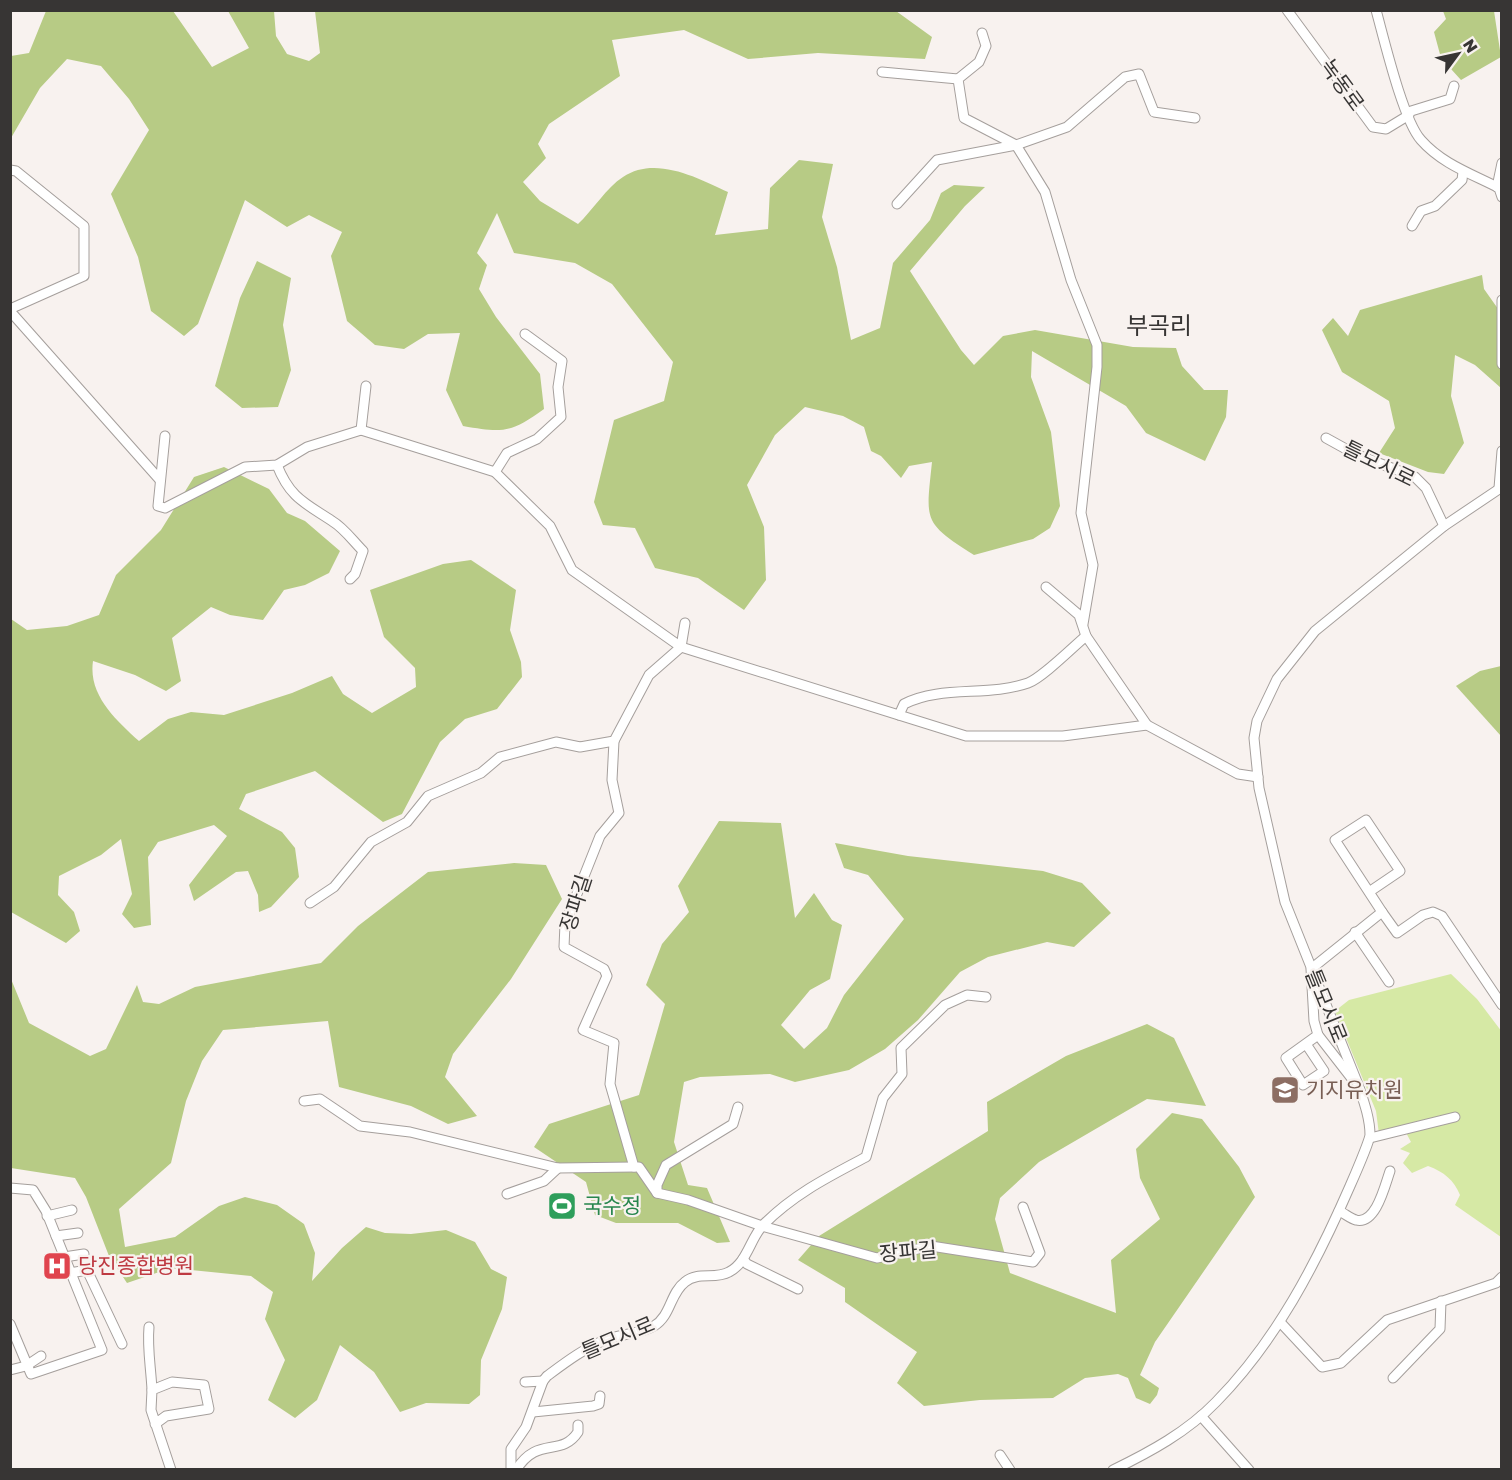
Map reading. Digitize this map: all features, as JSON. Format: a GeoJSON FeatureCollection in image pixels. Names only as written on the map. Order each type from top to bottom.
{"type":"FeatureCollection","features":[{"type":"Feature","properties":{"kind":"street","name":"녹동로"},"geometry":{"type":"LineString","coordinates":[[1287,10],[1373,127],[1386,129],[1408,113],[1450,99],[1454,86]]}},
{"type":"Feature","properties":{"kind":"street"},"geometry":{"type":"LineString","coordinates":[[1376,10],[1388,56],[1420,140],[1463,172],[1497,187]]}},
{"type":"Feature","properties":{"kind":"street"},"geometry":{"type":"LineString","coordinates":[[882,72],[958,79],[979,62],[986,46],[982,33]]}},
{"type":"Feature","properties":{"kind":"street"},"geometry":{"type":"LineString","coordinates":[[897,204],[937,160],[1016,145],[1067,127],[1125,77],[1139,74],[1154,112],[1195,118]]}},
{"type":"Feature","properties":{"kind":"street"},"geometry":{"type":"LineString","coordinates":[[958,79],[964,118],[1016,145],[1045,192],[1071,280],[1097,345],[1097,367],[1081,513],[1093,565],[1083,624]]}},
{"type":"Feature","properties":{"kind":"street"},"geometry":{"type":"LineString","coordinates":[[1502,163],[1497,187],[1502,197]]}},
{"type":"Feature","properties":{"kind":"street"},"geometry":{"type":"LineString","coordinates":[[10,170],[16,171],[84,226],[84,276],[10,310],[160,480]]}},
{"type":"Feature","properties":{"kind":"street"},"geometry":{"type":"LineString","coordinates":[[1412,226],[1421,212],[1435,206],[1462,180],[1463,172]]}},
{"type":"Feature","properties":{"kind":"street"},"geometry":{"type":"LineString","coordinates":[[1502,300],[1502,364]]}},
{"type":"Feature","properties":{"kind":"street"},"geometry":{"type":"LineString","coordinates":[[495,472],[507,453],[537,440],[561,417],[558,387],[562,361],[525,334]]}},
{"type":"Feature","properties":{"kind":"street"},"geometry":{"type":"LineString","coordinates":[[361,429],[366,386]]}},
{"type":"Feature","properties":{"kind":"street"},"geometry":{"type":"LineString","coordinates":[[165,436],[158,506],[165,508],[245,467],[277,465],[307,447],[361,429],[495,472],[550,526],[572,570],[681,647],[966,736],[1063,736],[1147,725]]}},
{"type":"Feature","properties":{"kind":"street","name":"틀모시로"},"geometry":{"type":"LineString","coordinates":[[1326,438],[1355,454],[1415,477],[1426,488],[1444,526]]}},
{"type":"Feature","properties":{"kind":"street"},"geometry":{"type":"LineString","coordinates":[[1500,488],[1502,451]]}},
{"type":"Feature","properties":{"kind":"street"},"geometry":{"type":"LineString","coordinates":[[277,465],[284,482],[306,507],[334,522],[363,551],[355,574],[350,579]]}},
{"type":"Feature","properties":{"kind":"street","name":"틀모시로"},"geometry":{"type":"LineString","coordinates":[[1370,1138],[1366,1107],[1359,1086],[1285,902],[1269,839],[1258,777],[1254,738],[1257,722],[1267,696],[1296,652],[1315,631],[1444,526],[1500,488]]}},
{"type":"Feature","properties":{"kind":"street"},"geometry":{"type":"LineString","coordinates":[[1046,587],[1079,615],[1086,636],[1147,725],[1238,774],[1258,777]]}},
{"type":"Feature","properties":{"kind":"street"},"geometry":{"type":"LineString","coordinates":[[310,903],[334,887],[371,842],[407,822],[428,796],[481,773],[500,757],[556,742],[580,747],[614,741],[649,675],[681,647],[685,623]]}},
{"type":"Feature","properties":{"kind":"street"},"geometry":{"type":"LineString","coordinates":[[899,715],[904,704],[920,695],[967,693],[1029,682],[1086,636]]}},
{"type":"Feature","properties":{"kind":"street","name":"장파길"},"geometry":{"type":"LineString","coordinates":[[614,741],[612,780],[619,813],[600,836],[565,924],[564,947],[604,969],[607,976],[583,1030],[614,1043],[610,1084],[634,1167],[639,1167],[657,1193],[699,1203],[762,1226],[877,1258],[931,1246],[1034,1262],[1040,1252],[1023,1207]]}},
{"type":"Feature","properties":{"kind":"street"},"geometry":{"type":"LineString","coordinates":[[1369,892],[1400,872],[1366,820],[1335,840],[1382,912],[1397,933],[1423,915],[1432,912],[1442,916],[1502,1005]]}},
{"type":"Feature","properties":{"kind":"street"},"geometry":{"type":"LineString","coordinates":[[1359,1086],[1318,1035],[1314,1021],[1311,969],[1382,912]]}},
{"type":"Feature","properties":{"kind":"street"},"geometry":{"type":"LineString","coordinates":[[1355,932],[1389,982]]}},
{"type":"Feature","properties":{"kind":"street"},"geometry":{"type":"LineString","coordinates":[[798,1289],[747,1264],[743,1259],[762,1226],[793,1197],[866,1157],[883,1098],[902,1074],[901,1048],[945,1005],[967,995],[986,997]]}},
{"type":"Feature","properties":{"kind":"street"},"geometry":{"type":"LineString","coordinates":[[1306,1044],[1323,1071],[1303,1085],[1286,1058],[1318,1035]]}},
{"type":"Feature","properties":{"kind":"street"},"geometry":{"type":"LineString","coordinates":[[304,1101],[320,1099],[360,1126],[410,1132],[558,1168],[634,1167]]}},
{"type":"Feature","properties":{"kind":"street"},"geometry":{"type":"LineString","coordinates":[[657,1193],[657,1185],[666,1165],[733,1124],[738,1107]]}},
{"type":"Feature","properties":{"kind":"street"},"geometry":{"type":"LineString","coordinates":[[1113,1470],[1177,1434],[1201,1416],[1229,1387],[1280,1322],[1339,1211],[1370,1138],[1455,1117]]}},
{"type":"Feature","properties":{"kind":"street"},"geometry":{"type":"LineString","coordinates":[[507,1194],[544,1181],[558,1168]]}},
{"type":"Feature","properties":{"kind":"street"},"geometry":{"type":"LineString","coordinates":[[1339,1211],[1357,1221],[1366,1220],[1373,1214],[1390,1172]]}},
{"type":"Feature","properties":{"kind":"street"},"geometry":{"type":"LineString","coordinates":[[10,1188],[33,1190],[56,1236],[102,1350],[32,1374],[10,1324]]}},
{"type":"Feature","properties":{"kind":"street"},"geometry":{"type":"LineString","coordinates":[[47,1216],[72,1210]]}},
{"type":"Feature","properties":{"kind":"street"},"geometry":{"type":"LineString","coordinates":[[56,1236],[78,1233]]}},
{"type":"Feature","properties":{"kind":"street"},"geometry":{"type":"LineString","coordinates":[[64,1257],[84,1254]]}},
{"type":"Feature","properties":{"kind":"street","name":"틀모시로"},"geometry":{"type":"LineString","coordinates":[[511,1470],[511,1449],[532,1412],[543,1382],[580,1351],[607,1340],[653,1327],[664,1318],[682,1284],[691,1277],[729,1272],[743,1259]]}},
{"type":"Feature","properties":{"kind":"street"},"geometry":{"type":"LineString","coordinates":[[70,1273],[87,1270],[122,1344]]}},
{"type":"Feature","properties":{"kind":"street"},"geometry":{"type":"LineString","coordinates":[[1280,1322],[1322,1367],[1331,1367],[1341,1363],[1387,1320],[1500,1283]]}},
{"type":"Feature","properties":{"kind":"street"},"geometry":{"type":"LineString","coordinates":[[1393,1378],[1440,1329],[1441,1301]]}},
{"type":"Feature","properties":{"kind":"street"},"geometry":{"type":"LineString","coordinates":[[149,1327],[147,1347],[151,1362],[151,1410],[171,1470]]}},
{"type":"Feature","properties":{"kind":"street"},"geometry":{"type":"LineString","coordinates":[[10,1370],[28,1365],[41,1356]]}},
{"type":"Feature","properties":{"kind":"street"},"geometry":{"type":"LineString","coordinates":[[152,1390],[172,1382],[204,1385],[209,1408],[166,1416],[155,1424]]}},
{"type":"Feature","properties":{"kind":"street"},"geometry":{"type":"LineString","coordinates":[[525,1382],[543,1382]]}},
{"type":"Feature","properties":{"kind":"street"},"geometry":{"type":"LineString","coordinates":[[532,1412],[593,1406],[599,1404],[600,1396]]}},
{"type":"Feature","properties":{"kind":"street"},"geometry":{"type":"LineString","coordinates":[[1201,1416],[1249,1470]]}},
{"type":"Feature","properties":{"kind":"street"},"geometry":{"type":"LineString","coordinates":[[516,1470],[529,1454],[537,1449],[567,1444],[578,1432],[578,1425]]}},
{"type":"Feature","properties":{"kind":"street"},"geometry":{"type":"LineString","coordinates":[[1000,1455],[1010,1470]]}},
{"type":"Feature","properties":{"kind":"green space"},"geometry":{"type":"Polygon","coordinates":[[[46,11],[173,11],[212,67],[249,48],[228,11],[274,11],[276,36],[287,54],[309,61],[320,53],[315,11],[896,11],[932,37],[925,59],[818,53],[748,59],[684,30],[612,40],[620,76],[549,124],[538,144],[546,158],[523,182],[540,201],[578,224],[623,177],[649,168],[676,171],[728,192],[715,235],[768,229],[770,188],[799,160],[833,164],[822,217],[837,267],[851,340],[880,328],[893,263],[930,220],[941,193],[954,185],[985,187],[965,206],[910,271],[961,350],[974,365],[1003,336],[1035,330],[1133,347],[1176,348],[1182,366],[1204,390],[1228,390],[1226,417],[1205,461],[1146,433],[1126,406],[1032,351],[1031,377],[1051,432],[1060,506],[1050,528],[1033,539],[974,555],[945,535],[936,527],[931,518],[929,497],[932,462],[909,466],[901,478],[881,456],[871,451],[864,427],[843,416],[805,407],[775,435],[747,485],[764,527],[766,580],[744,610],[698,578],[655,568],[635,528],[603,525],[594,502],[614,420],[664,401],[673,362],[612,284],[575,263],[514,253],[497,213],[477,253],[487,265],[479,289],[496,317],[540,374],[544,409],[523,423],[498,430],[463,426],[446,390],[460,333],[428,334],[404,349],[375,345],[347,321],[331,256],[342,232],[309,215],[287,227],[245,200],[198,324],[184,336],[151,311],[138,257],[111,194],[149,130],[129,99],[101,66],[67,59],[40,88],[11,138],[11,56],[29,53],[46,11]]]}},
{"type":"Feature","properties":{"kind":"green space"},"geometry":{"type":"Polygon","coordinates":[[[1443,11],[1494,11],[1501,57],[1461,80],[1441,58],[1434,32],[1446,19],[1443,11]]]}},
{"type":"Feature","properties":{"kind":"green space"},"geometry":{"type":"Polygon","coordinates":[[[257,261],[291,278],[283,325],[291,370],[278,407],[242,408],[215,386],[240,298],[257,261]]]}},
{"type":"Feature","properties":{"kind":"green space"},"geometry":{"type":"Polygon","coordinates":[[[1482,275],[1484,289],[1501,313],[1501,388],[1475,365],[1455,355],[1451,396],[1464,443],[1444,474],[1428,472],[1379,453],[1395,428],[1389,401],[1342,372],[1322,330],[1333,318],[1348,336],[1360,310],[1482,275]]]}},
{"type":"Feature","properties":{"kind":"green space"},"geometry":{"type":"Polygon","coordinates":[[[224,467],[269,489],[287,513],[305,521],[340,551],[329,573],[305,585],[284,590],[263,620],[230,615],[211,607],[172,638],[181,681],[166,691],[135,675],[93,661],[95,685],[99,696],[121,724],[139,741],[168,719],[191,712],[224,715],[292,693],[332,676],[343,694],[372,713],[416,687],[415,668],[384,637],[370,590],[443,564],[471,560],[516,590],[510,630],[521,662],[522,677],[497,709],[465,719],[440,742],[402,814],[383,822],[315,771],[246,794],[239,809],[282,832],[295,848],[299,877],[271,907],[259,912],[258,895],[248,871],[236,872],[194,901],[189,885],[227,836],[214,825],[158,842],[148,857],[151,925],[134,928],[122,914],[132,894],[121,839],[101,855],[59,876],[58,895],[74,912],[80,931],[66,943],[11,912],[11,619],[27,630],[67,626],[99,615],[116,575],[161,530],[194,477],[224,467]]]}},
{"type":"Feature","properties":{"kind":"green space"},"geometry":{"type":"Polygon","coordinates":[[[1502,666],[1501,736],[1456,686],[1480,671],[1502,666]]]}},
{"type":"Feature","properties":{"kind":"green space"},"geometry":{"type":"Polygon","coordinates":[[[719,821],[781,823],[795,918],[814,893],[832,920],[842,925],[830,979],[810,990],[781,1025],[804,1049],[827,1028],[844,995],[904,919],[868,875],[844,868],[835,843],[908,856],[1043,871],[1082,883],[1111,913],[1074,947],[1047,942],[988,957],[960,972],[918,1020],[885,1049],[849,1070],[795,1082],[770,1074],[700,1077],[684,1082],[674,1142],[688,1185],[707,1188],[730,1242],[717,1243],[678,1223],[616,1223],[595,1215],[586,1182],[534,1147],[549,1124],[639,1095],[665,1004],[646,985],[662,944],[689,912],[678,886],[719,821]]]}},
{"type":"Feature","properties":{"kind":"green space"},"geometry":{"type":"Polygon","coordinates":[[[514,863],[546,865],[562,899],[511,979],[453,1054],[445,1077],[477,1116],[448,1124],[411,1106],[339,1087],[328,1021],[223,1030],[202,1061],[186,1101],[171,1163],[119,1209],[125,1247],[175,1237],[219,1206],[245,1197],[277,1205],[304,1224],[315,1253],[312,1281],[342,1248],[366,1227],[385,1233],[411,1234],[446,1230],[475,1242],[491,1269],[507,1277],[502,1309],[481,1360],[480,1395],[469,1404],[426,1403],[400,1412],[374,1372],[340,1345],[317,1400],[295,1418],[268,1400],[285,1360],[265,1319],[273,1292],[251,1276],[171,1268],[127,1283],[109,1256],[86,1197],[75,1178],[11,1168],[11,979],[29,1023],[90,1056],[106,1049],[137,985],[143,1002],[159,1004],[195,987],[321,963],[358,926],[428,872],[514,863]]]}},
{"type":"Feature","properties":{"kind":"green space"},"geometry":{"type":"Polygon","coordinates":[[[1451,974],[1477,999],[1502,1032],[1501,1237],[1455,1205],[1460,1195],[1455,1185],[1444,1174],[1428,1166],[1412,1173],[1403,1163],[1410,1153],[1400,1149],[1411,1142],[1404,1129],[1379,1134],[1376,1111],[1335,1011],[1349,1000],[1451,974]]]}},
{"type":"Feature","properties":{"kind":"green space"},"geometry":{"type":"Polygon","coordinates":[[[1147,1024],[1174,1038],[1206,1106],[1147,1099],[1039,1162],[1000,1198],[995,1219],[1010,1273],[1116,1313],[1111,1260],[1160,1219],[1140,1178],[1136,1149],[1172,1113],[1202,1119],[1239,1167],[1255,1197],[1155,1342],[1140,1375],[1159,1388],[1157,1395],[1150,1404],[1136,1398],[1128,1378],[1118,1374],[1085,1378],[1053,1398],[980,1400],[924,1406],[897,1383],[917,1352],[845,1302],[845,1288],[798,1260],[819,1236],[988,1131],[987,1102],[1066,1056],[1147,1024]]]}},
{"type":"Feature","properties":{"kind":"place","name":"기지유치원"},"geometry":{"type":"Point","coordinates":[1285,1090]}},
{"type":"Feature","properties":{"kind":"place","name":"국수정"},"geometry":{"type":"Point","coordinates":[562,1206]}},
{"type":"Feature","properties":{"kind":"place","name":"당진종합병원"},"geometry":{"type":"Point","coordinates":[57,1266]}},
{"type":"Feature","properties":{"kind":"district","name":"부곡리"},"geometry":{"type":"Point","coordinates":[1159,326]}}]}
